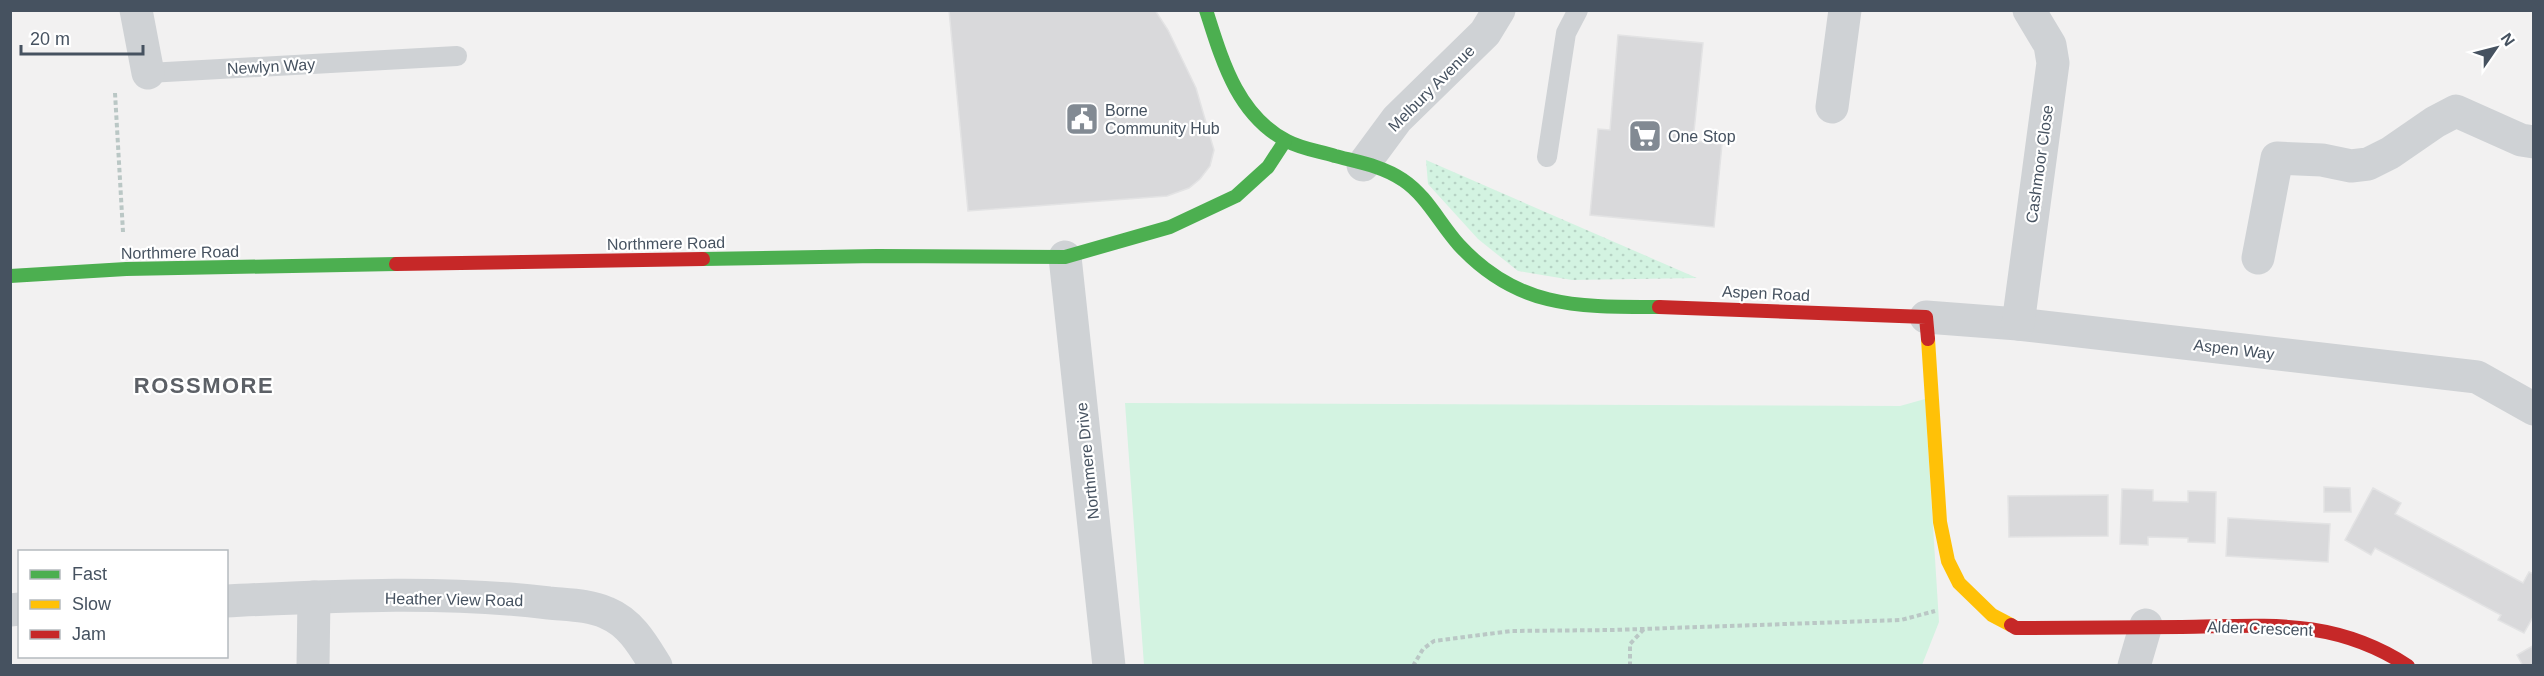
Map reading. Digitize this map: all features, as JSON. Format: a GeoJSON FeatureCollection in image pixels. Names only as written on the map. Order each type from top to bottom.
{"type":"FeatureCollection","features":[{"type":"Feature","properties":{"kind":"street"},"geometry":{"type":"LineString","coordinates":[[136,10],[148,73]]}},
{"type":"Feature","properties":{"kind":"street","name":"Aspen Road"},"geometry":{"type":"LineString","coordinates":[[1206,10],[1226,67],[1243,104],[1257,120],[1286,141],[1363,165],[1383,168],[1398,176],[1417,192],[1457,242],[1484,268],[1508,286],[1534,297],[1561,303],[1926,318]]}},
{"type":"Feature","properties":{"kind":"street","name":"Melbury Avenue"},"geometry":{"type":"LineString","coordinates":[[1363,165],[1397,119],[1485,33],[1499,10]]}},
{"type":"Feature","properties":{"kind":"street"},"geometry":{"type":"LineString","coordinates":[[1832,107],[1845,10]]}},
{"type":"Feature","properties":{"kind":"street","name":"Cashmoor Close"},"geometry":{"type":"LineString","coordinates":[[2018,324],[2053,63],[2050,45],[2035,12]]}},
{"type":"Feature","properties":{"kind":"street"},"geometry":{"type":"LineString","coordinates":[[2258,258],[2277,158],[2322,160],[2351,166],[2368,164],[2390,153],[2435,122],[2456,111],[2522,140],[2534,142]]}},
{"type":"Feature","properties":{"kind":"street","name":"Northmere Road"},"geometry":{"type":"LineString","coordinates":[[10,276],[126,269],[877,256],[1065,257],[1170,227],[1236,196],[1268,167],[1286,141]]}},
{"type":"Feature","properties":{"kind":"street","name":"Northmere Drive"},"geometry":{"type":"LineString","coordinates":[[1065,257],[1109,666]]}},
{"type":"Feature","properties":{"kind":"street"},"geometry":{"type":"LineString","coordinates":[[1926,318],[1940,522],[1948,561],[1959,583],[1992,615],[2016,627],[2146,625],[2134,666]]}},
{"type":"Feature","properties":{"kind":"street","name":"Aspen Way"},"geometry":{"type":"LineString","coordinates":[[1926,318],[2018,324],[2476,377],[2534,409]]}},
{"type":"Feature","properties":{"kind":"street"},"geometry":{"type":"LineString","coordinates":[[313,666],[314,597]]}},
{"type":"Feature","properties":{"kind":"street","name":"Heather View Road"},"geometry":{"type":"LineString","coordinates":[[228,601],[314,597],[511,597],[586,606],[608,613],[624,622],[638,638],[656,666]]}},
{"type":"Feature","properties":{"kind":"street","name":"Alder Crescent"},"geometry":{"type":"LineString","coordinates":[[2146,625],[2295,626],[2334,632],[2389,652],[2408,666]]}},
{"type":"Feature","properties":{"kind":"lane"},"geometry":{"type":"LineString","coordinates":[[1547,157],[1566,33],[1578,10]]}},
{"type":"Feature","properties":{"kind":"lane","name":"Newlyn Way"},"geometry":{"type":"LineString","coordinates":[[148,73],[457,56]]}},
{"type":"Feature","properties":{"kind":"path"},"geometry":{"type":"LineString","coordinates":[[126,269],[115,90],[148,73]]}},
{"type":"Feature","properties":{"kind":"path"},"geometry":{"type":"LineString","coordinates":[[1413,666],[1423,649],[1434,641],[1457,637],[1511,631],[1901,620],[1976,600]]}},
{"type":"Feature","properties":{"kind":"path"},"geometry":{"type":"LineString","coordinates":[[1630,666],[1630,644],[1645,628]]}},
{"type":"Feature","properties":{"kind":"green space"},"geometry":{"type":"Polygon","coordinates":[[[1426,160],[1697,278],[1572,280],[1518,271],[1478,239],[1428,184],[1426,160]]]}},
{"type":"Feature","properties":{"kind":"green space"},"geometry":{"type":"Polygon","coordinates":[[[1925,399],[1939,622],[1922,665],[1144,665],[1125,403],[1900,406],[1925,399]]]}},
{"type":"Feature","properties":{"kind":"building","name":"Borne Community Hub"},"geometry":{"type":"Polygon","coordinates":[[[949,10],[1155,10],[1168,30],[1196,88],[1214,150],[1210,166],[1189,188],[1167,196],[968,211],[949,10]]]}},
{"type":"Feature","properties":{"kind":"building","name":"One Stop"},"geometry":{"type":"Polygon","coordinates":[[[1618,35],[1703,43],[1693,141],[1722,144],[1714,227],[1590,215],[1598,129],[1610,130],[1618,35]]]}},
{"type":"Feature","properties":{"kind":"building"},"geometry":{"type":"Polygon","coordinates":[[[2324,487],[2350,488],[2351,512],[2324,512],[2324,487]]]}},
{"type":"Feature","properties":{"kind":"building"},"geometry":{"type":"Polygon","coordinates":[[[2373,488],[2401,503],[2395,514],[2523,583],[2529,572],[2534,574],[2534,615],[2524,633],[2498,620],[2501,615],[2375,548],[2371,555],[2345,540],[2373,488]]]}},
{"type":"Feature","properties":{"kind":"building"},"geometry":{"type":"Polygon","coordinates":[[[2122,489],[2153,490],[2153,501],[2188,502],[2188,491],[2216,492],[2215,543],[2188,542],[2188,538],[2148,537],[2148,545],[2120,544],[2122,489]]]}},
{"type":"Feature","properties":{"kind":"building"},"geometry":{"type":"Polygon","coordinates":[[[2108,495],[2108,536],[2009,537],[2008,496],[2108,495]]]}},
{"type":"Feature","properties":{"kind":"building"},"geometry":{"type":"Polygon","coordinates":[[[2228,518],[2330,524],[2328,562],[2226,556],[2228,518]]]}},
{"type":"Feature","properties":{"kind":"building"},"geometry":{"type":"Polygon","coordinates":[[[2534,645],[2534,666],[2523,666],[2517,655],[2534,645]]]}},
{"type":"Feature","properties":{"kind":"traffic: fast"},"geometry":{"type":"LineString","coordinates":[[1206,10],[1225,67],[1234,84],[1256,117],[1270,130],[1299,146],[1370,165],[1403,180],[1419,194],[1452,237],[1481,266],[1504,282],[1527,293],[1576,304],[1659,307]]}},
{"type":"Feature","properties":{"kind":"traffic: fast"},"geometry":{"type":"LineString","coordinates":[[703,259],[877,256],[1065,257],[1170,227],[1236,196],[1268,167],[1285,141]]}},
{"type":"Feature","properties":{"kind":"traffic: fast"},"geometry":{"type":"LineString","coordinates":[[10,276],[126,269],[396,264]]}},
{"type":"Feature","properties":{"kind":"traffic: slow"},"geometry":{"type":"LineString","coordinates":[[1928,339],[1940,522],[1948,561],[1959,583],[1992,615],[2011,625]]}},
{"type":"Feature","properties":{"kind":"traffic: jam"},"geometry":{"type":"LineString","coordinates":[[396,264],[703,259]]}},
{"type":"Feature","properties":{"kind":"traffic: jam"},"geometry":{"type":"LineString","coordinates":[[1659,307],[1926,317],[1928,339]]}},
{"type":"Feature","properties":{"kind":"traffic: jam"},"geometry":{"type":"LineString","coordinates":[[2011,625],[2016,628],[2242,626],[2298,628],[2353,639],[2380,650],[2408,666]]}},
{"type":"Feature","properties":{"kind":"place","name":"Borne Community Hub"},"geometry":{"type":"Point","coordinates":[1082,119]}},
{"type":"Feature","properties":{"kind":"place","name":"One Stop"},"geometry":{"type":"Point","coordinates":[1645,136]}},
{"type":"Feature","properties":{"kind":"district","name":"ROSSMORE"},"geometry":{"type":"Point","coordinates":[204,385]}}]}
